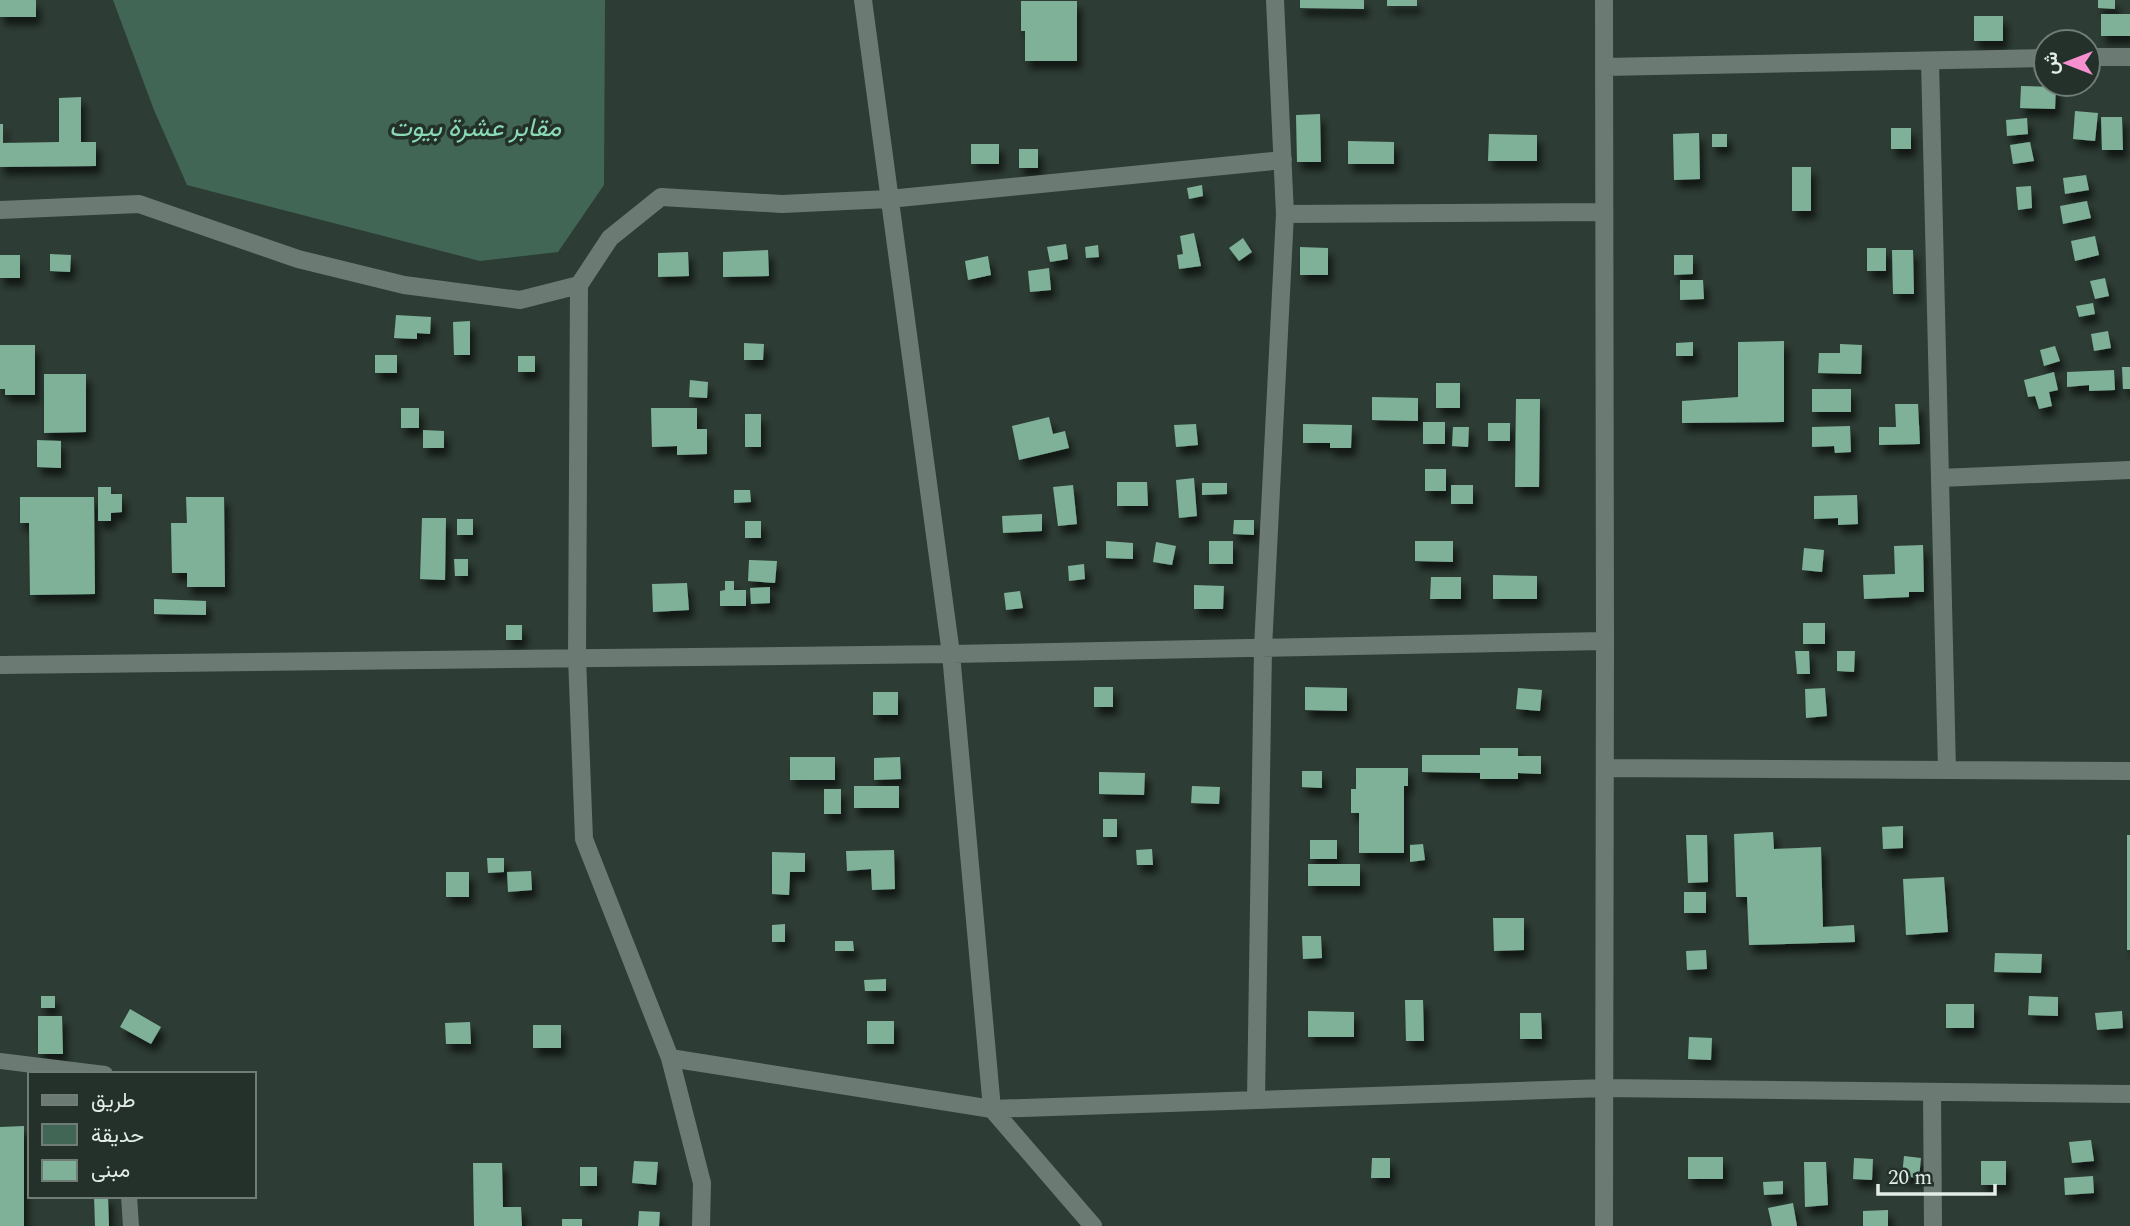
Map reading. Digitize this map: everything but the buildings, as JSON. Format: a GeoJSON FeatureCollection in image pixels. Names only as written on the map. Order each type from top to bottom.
{"type":"FeatureCollection","features":[{"type":"Feature","properties":{"kind":"street"},"geometry":{"type":"LineString","coordinates":[[863,0],[951,654],[992,1109],[1093,1226]]}},
{"type":"Feature","properties":{"kind":"street"},"geometry":{"type":"LineString","coordinates":[[1256,1100],[1263,648],[1285,214],[1275,0]]}},
{"type":"Feature","properties":{"kind":"street"},"geometry":{"type":"LineString","coordinates":[[1604,0],[1604,1226]]}},
{"type":"Feature","properties":{"kind":"street"},"geometry":{"type":"LineString","coordinates":[[2102,58],[2130,57]]}},
{"type":"Feature","properties":{"kind":"street"},"geometry":{"type":"LineString","coordinates":[[1604,67],[2032,58]]}},
{"type":"Feature","properties":{"kind":"street"},"geometry":{"type":"LineString","coordinates":[[1930,61],[1947,770]]}},
{"type":"Feature","properties":{"kind":"street"},"geometry":{"type":"LineString","coordinates":[[701,1226],[702,1182],[670,1058],[584,839],[577,657],[579,285],[610,238],[661,197],[782,205],[889,199],[1283,160]]}},
{"type":"Feature","properties":{"kind":"street"},"geometry":{"type":"LineString","coordinates":[[0,210],[139,205],[298,259],[404,285],[520,300],[579,285]]}},
{"type":"Feature","properties":{"kind":"street"},"geometry":{"type":"LineString","coordinates":[[1285,214],[1604,212]]}},
{"type":"Feature","properties":{"kind":"street"},"geometry":{"type":"LineString","coordinates":[[1940,478],[2130,470]]}},
{"type":"Feature","properties":{"kind":"street"},"geometry":{"type":"LineString","coordinates":[[0,665],[951,654],[1605,641]]}},
{"type":"Feature","properties":{"kind":"street"},"geometry":{"type":"LineString","coordinates":[[1605,768],[2130,771]]}},
{"type":"Feature","properties":{"kind":"street"},"geometry":{"type":"LineString","coordinates":[[670,1058],[992,1109],[1604,1088],[2130,1094]]}},
{"type":"Feature","properties":{"kind":"street"},"geometry":{"type":"LineString","coordinates":[[1932,1092],[1933,1226]]}},
{"type":"Feature","properties":{"kind":"lane"},"geometry":{"type":"LineString","coordinates":[[0,1060],[90,1072]]}},
{"type":"Feature","properties":{"kind":"lane"},"geometry":{"type":"LineString","coordinates":[[129,1198],[131,1226]]}},
{"type":"Feature","properties":{"kind":"green space","name":"مقابر عشرة بيوت"},"geometry":{"type":"Polygon","coordinates":[[[113,0],[605,0],[604,185],[558,252],[480,261],[187,185],[154,110],[113,0]]]}}]}
